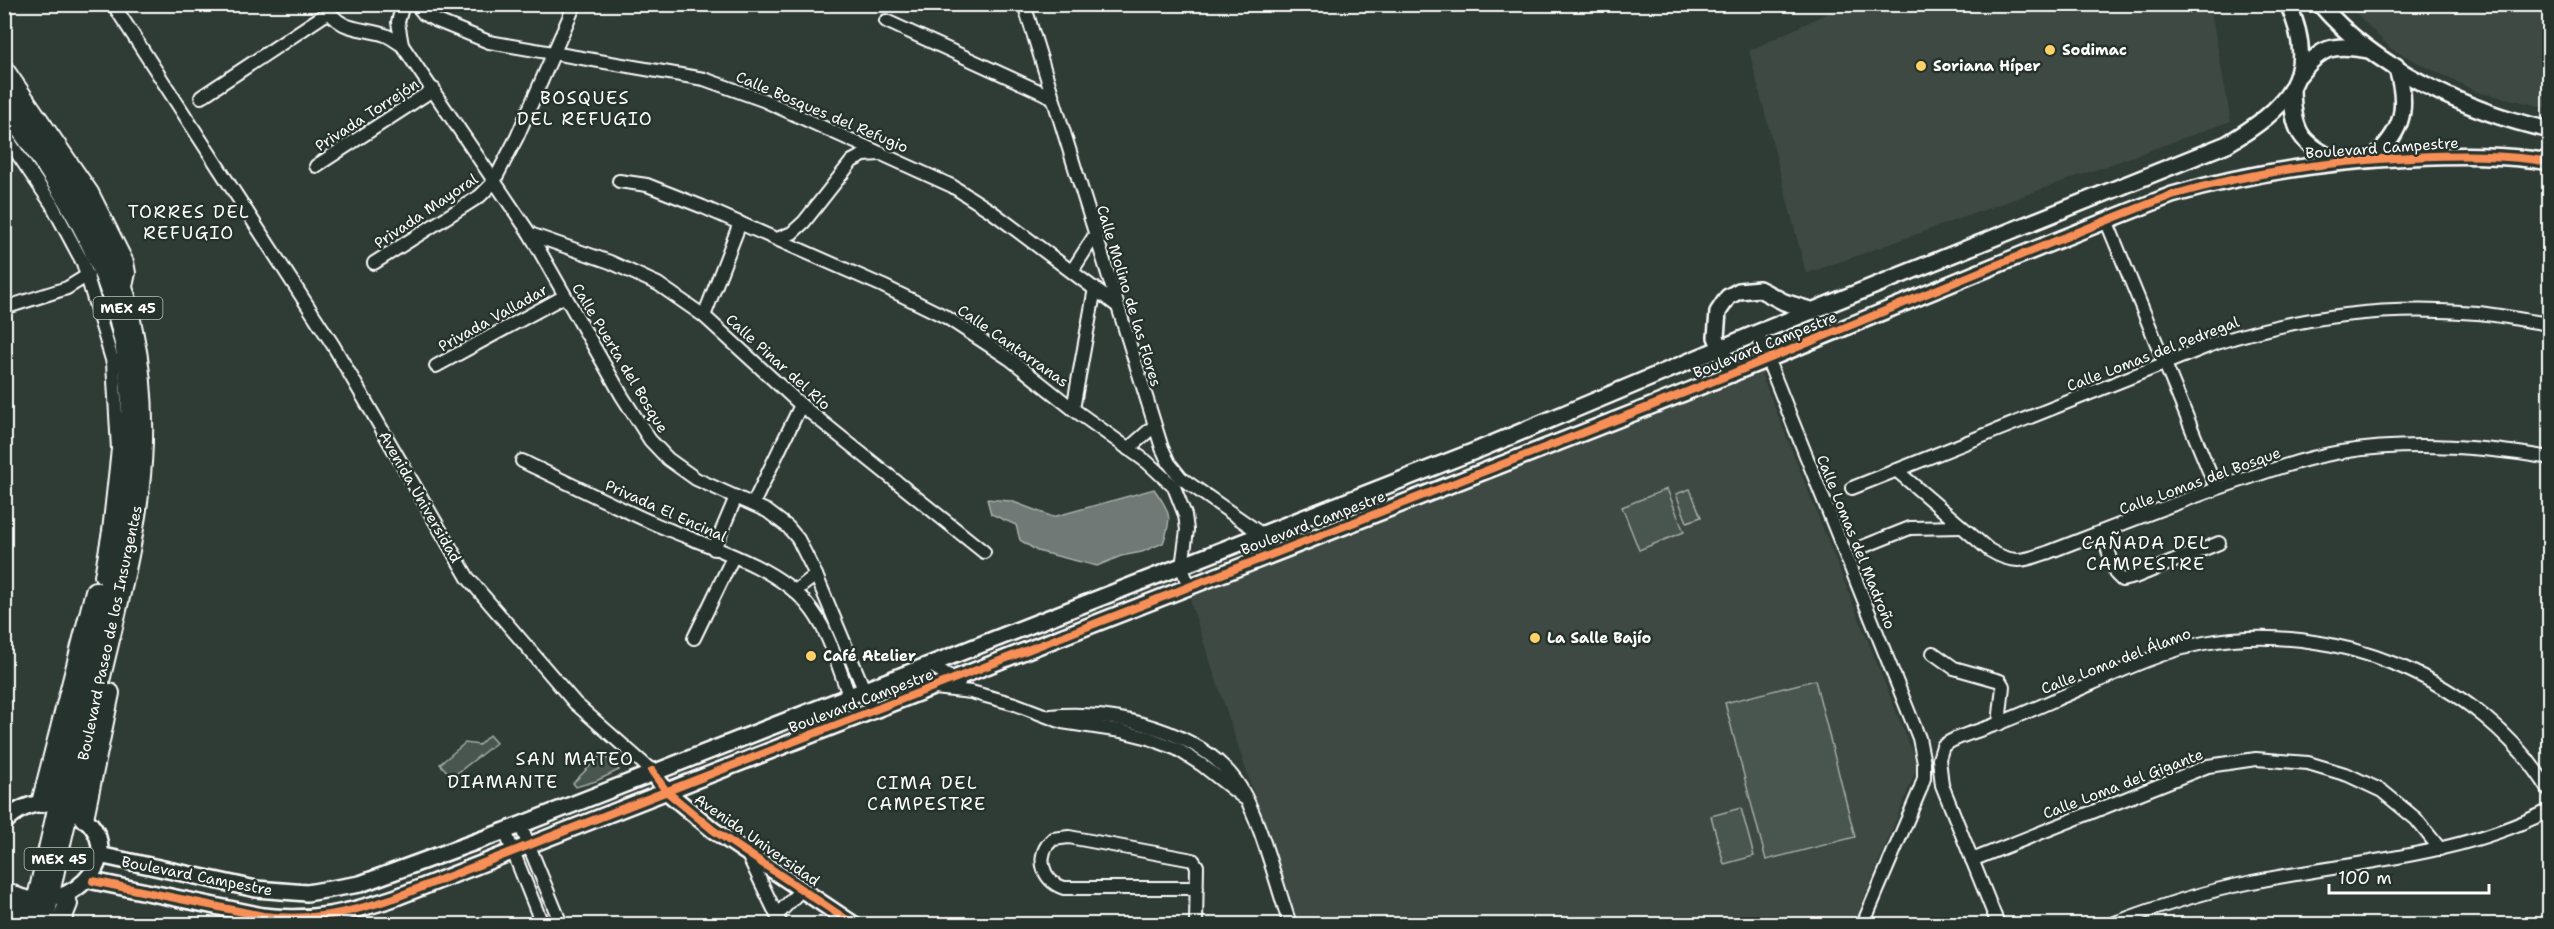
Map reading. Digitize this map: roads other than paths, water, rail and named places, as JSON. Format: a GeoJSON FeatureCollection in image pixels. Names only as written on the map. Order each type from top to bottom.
{"type":"FeatureCollection","features":[{"type":"Feature","properties":{"kind":"main road","name":"Boulevard Paseo de los Insurgentes"},"geometry":{"type":"LineString","coordinates":[[4,84],[87,194],[97,227],[125,292],[140,362],[145,406],[141,486],[121,559],[63,808],[35,913],[15,924]]}},
{"type":"Feature","properties":{"kind":"main road","name":"Boulevard Paseo de los Insurgentes"},"geometry":{"type":"LineString","coordinates":[[19,105],[69,203],[86,231],[119,321],[127,365],[132,445],[121,559]]}},
{"type":"Feature","properties":{"kind":"main road"},"geometry":{"type":"LineString","coordinates":[[121,559],[130,580],[128,610],[63,808],[91,604],[101,576],[121,559]]}},
{"type":"Feature","properties":{"kind":"main road"},"geometry":{"type":"LineString","coordinates":[[60,924],[68,904]]}},
{"type":"Feature","properties":{"kind":"street","name":"Avenida Universidad"},"geometry":{"type":"LineString","coordinates":[[113,4],[333,345],[468,579],[575,703],[652,771],[666,791],[713,830],[853,924]]}},
{"type":"Feature","properties":{"kind":"street"},"geometry":{"type":"LineString","coordinates":[[402,45],[398,22],[403,4]]}},
{"type":"Feature","properties":{"kind":"street","name":"Calle Bosques del Refugio"},"geometry":{"type":"LineString","coordinates":[[416,4],[424,14],[461,33],[509,47],[704,79],[763,100],[952,186],[1116,304]]}},
{"type":"Feature","properties":{"kind":"street"},"geometry":{"type":"LineString","coordinates":[[493,183],[575,4]]}},
{"type":"Feature","properties":{"kind":"street","name":"Calle Molino de las Flores"},"geometry":{"type":"LineString","coordinates":[[1024,4],[1154,427],[1169,463],[1181,478],[1260,533]]}},
{"type":"Feature","properties":{"kind":"street"},"geometry":{"type":"LineString","coordinates":[[2288,4],[2301,40],[2302,55],[2295,82],[2292,108],[2299,132],[2316,151],[2339,161]]}},
{"type":"Feature","properties":{"kind":"street"},"geometry":{"type":"LineString","coordinates":[[2320,4],[2371,50],[2453,100],[2498,116],[2550,130]]}},
{"type":"Feature","properties":{"kind":"street"},"geometry":{"type":"LineString","coordinates":[[201,97],[328,8],[338,22],[350,28],[385,35],[402,45]]}},
{"type":"Feature","properties":{"kind":"street"},"geometry":{"type":"LineString","coordinates":[[886,21],[1053,97]]}},
{"type":"Feature","properties":{"kind":"street","name":"Calle Puerta del Bosque"},"geometry":{"type":"LineString","coordinates":[[402,45],[434,89],[493,183],[530,234],[622,396],[650,440],[668,459],[696,479],[767,511],[788,527],[802,547],[816,575],[873,711]]}},
{"type":"Feature","properties":{"kind":"street"},"geometry":{"type":"LineString","coordinates":[[2295,82],[2321,51],[2342,46],[2371,50]]}},
{"type":"Feature","properties":{"kind":"street"},"geometry":{"type":"LineString","coordinates":[[4,64],[19,105]]}},
{"type":"Feature","properties":{"kind":"street"},"geometry":{"type":"LineString","coordinates":[[2372,159],[2384,149],[2401,120],[2405,104],[2403,87],[2396,66]]}},
{"type":"Feature","properties":{"kind":"street","name":"Boulevard Campestre"},"geometry":{"type":"LineString","coordinates":[[99,855],[256,889],[307,893],[360,884],[505,831],[652,771],[1182,567],[1260,533],[1303,519],[1469,453],[1757,333],[2206,154],[2261,123],[2295,82]]}},
{"type":"Feature","properties":{"kind":"street","name":"Privada Torrejón"},"geometry":{"type":"LineString","coordinates":[[316,166],[434,89]]}},
{"type":"Feature","properties":{"kind":"street"},"geometry":{"type":"LineString","coordinates":[[4,134],[51,203],[88,275],[113,363],[118,449],[109,531],[101,576]]}},
{"type":"Feature","properties":{"kind":"street"},"geometry":{"type":"LineString","coordinates":[[777,239],[792,233],[804,222],[852,161],[864,155],[883,154]]}},
{"type":"Feature","properties":{"kind":"street","name":"Boulevard Campestre"},"geometry":{"type":"LineString","coordinates":[[93,881],[263,916],[290,919],[319,918],[352,912],[394,898],[957,680],[1732,374],[2172,195],[2219,181],[2339,161],[2490,156],[2550,162]]}},
{"type":"Feature","properties":{"kind":"street","name":"Calle Cantarranas"},"geometry":{"type":"LineString","coordinates":[[619,182],[647,185],[883,286],[972,333],[1010,359],[1167,480],[1178,494],[1185,515],[1186,530],[1182,567],[1189,588]]}},
{"type":"Feature","properties":{"kind":"street","name":"Privada Mayoral"},"geometry":{"type":"LineString","coordinates":[[374,263],[480,196],[493,183]]}},
{"type":"Feature","properties":{"kind":"street"},"geometry":{"type":"LineString","coordinates":[[2106,220],[2216,488]]}},
{"type":"Feature","properties":{"kind":"street"},"geometry":{"type":"LineString","coordinates":[[804,222],[804,236],[810,254]]}},
{"type":"Feature","properties":{"kind":"street"},"geometry":{"type":"LineString","coordinates":[[704,316],[740,223]]}},
{"type":"Feature","properties":{"kind":"street","name":"Calle Pinar del Río"},"geometry":{"type":"LineString","coordinates":[[530,234],[610,262],[658,284],[704,316],[801,405],[984,552]]}},
{"type":"Feature","properties":{"kind":"street"},"geometry":{"type":"LineString","coordinates":[[1072,271],[1095,235]]}},
{"type":"Feature","properties":{"kind":"street"},"geometry":{"type":"LineString","coordinates":[[4,308],[67,288],[88,275]]}},
{"type":"Feature","properties":{"kind":"street"},"geometry":{"type":"LineString","coordinates":[[1073,409],[1095,288]]}},
{"type":"Feature","properties":{"kind":"street"},"geometry":{"type":"LineString","coordinates":[[1732,374],[1720,350],[1716,330],[1718,312],[1728,297],[1739,291],[1759,289],[1784,302],[1814,310]]}},
{"type":"Feature","properties":{"kind":"street","name":"Privada Valladar"},"geometry":{"type":"LineString","coordinates":[[436,366],[565,296]]}},
{"type":"Feature","properties":{"kind":"street","name":"Calle Lomas del Pedregal"},"geometry":{"type":"LineString","coordinates":[[1852,488],[2216,343],[2262,329],[2320,317],[2426,311],[2478,313],[2550,324]]}},
{"type":"Feature","properties":{"kind":"street","name":"Calle Lomas del Madroño"},"geometry":{"type":"LineString","coordinates":[[1757,333],[1919,738],[1924,763],[1924,778],[1920,790],[1863,924]]}},
{"type":"Feature","properties":{"kind":"street"},"geometry":{"type":"LineString","coordinates":[[753,504],[801,405]]}},
{"type":"Feature","properties":{"kind":"street"},"geometry":{"type":"LineString","coordinates":[[1128,449],[1154,427]]}},
{"type":"Feature","properties":{"kind":"street","name":"Calle Lomas del Bosque"},"geometry":{"type":"LineString","coordinates":[[1896,470],[1989,550],[2004,559],[2015,561],[2026,560],[2216,488],[2283,466],[2340,452],[2392,446],[2443,446],[2498,449],[2550,458]]}},
{"type":"Feature","properties":{"kind":"street","name":"Privada El Encinal"},"geometry":{"type":"LineString","coordinates":[[522,461],[761,569],[795,591]]}},
{"type":"Feature","properties":{"kind":"street"},"geometry":{"type":"LineString","coordinates":[[714,549],[736,497]]}},
{"type":"Feature","properties":{"kind":"street"},"geometry":{"type":"LineString","coordinates":[[1862,547],[1910,528],[1961,527]]}},
{"type":"Feature","properties":{"kind":"street"},"geometry":{"type":"LineString","coordinates":[[2102,532],[2116,574],[2122,580],[2135,577],[2219,543]]}},
{"type":"Feature","properties":{"kind":"street"},"geometry":{"type":"LineString","coordinates":[[1260,533],[1269,555]]}},
{"type":"Feature","properties":{"kind":"street"},"geometry":{"type":"LineString","coordinates":[[694,638],[733,557]]}},
{"type":"Feature","properties":{"kind":"street"},"geometry":{"type":"LineString","coordinates":[[816,575],[795,591],[818,619],[849,695]]}},
{"type":"Feature","properties":{"kind":"street","name":"Calle Loma del Álamo"},"geometry":{"type":"LineString","coordinates":[[1972,860],[1942,785],[1939,771],[1940,751],[1948,743],[2156,658],[2202,644],[2239,638],[2311,641],[2373,654],[2422,676],[2475,710],[2511,741],[2540,775],[2550,792]]}},
{"type":"Feature","properties":{"kind":"street"},"geometry":{"type":"LineString","coordinates":[[1933,653],[1954,668],[2000,681],[2003,686],[1999,724]]}},
{"type":"Feature","properties":{"kind":"street"},"geometry":{"type":"LineString","coordinates":[[929,664],[957,680],[972,692]]}},
{"type":"Feature","properties":{"kind":"street"},"geometry":{"type":"LineString","coordinates":[[934,688],[972,692],[1051,716],[1122,719],[1179,737],[1208,755],[1241,789],[1255,822],[1290,924]]}},
{"type":"Feature","properties":{"kind":"street","name":"Calle Loma del Gigante"},"geometry":{"type":"LineString","coordinates":[[1972,860],[2208,766],[2256,759],[2308,763],[2348,775],[2382,791],[2416,819],[2440,849]]}},
{"type":"Feature","properties":{"kind":"street"},"geometry":{"type":"LineString","coordinates":[[4,823],[24,807],[63,808],[93,830],[99,855],[93,881],[82,894],[68,904],[35,913],[4,888]]}},
{"type":"Feature","properties":{"kind":"street"},"geometry":{"type":"LineString","coordinates":[[2112,924],[2199,893],[2440,849],[2493,835],[2550,810]]}},
{"type":"Feature","properties":{"kind":"street"},"geometry":{"type":"LineString","coordinates":[[520,824],[561,924]]}},
{"type":"Feature","properties":{"kind":"street"},"geometry":{"type":"LineString","coordinates":[[505,831],[542,924]]}},
{"type":"Feature","properties":{"kind":"street"},"geometry":{"type":"LineString","coordinates":[[1196,924],[1197,888],[1197,866],[1193,860],[1069,837],[1053,839],[1043,850],[1043,868],[1049,880],[1064,888],[1197,888]]}},
{"type":"Feature","properties":{"kind":"street"},"geometry":{"type":"LineString","coordinates":[[747,853],[779,919],[802,889]]}},
{"type":"Feature","properties":{"kind":"street"},"geometry":{"type":"LineString","coordinates":[[1972,860],[1998,924]]}},
{"type":"Feature","properties":{"kind":"place","name":"Sodimac"},"geometry":{"type":"Point","coordinates":[2050,50]}},
{"type":"Feature","properties":{"kind":"place","name":"Soriana Híper"},"geometry":{"type":"Point","coordinates":[1921,66]}},
{"type":"Feature","properties":{"kind":"place","name":"La Salle Bajío"},"geometry":{"type":"Point","coordinates":[1535,638]}},
{"type":"Feature","properties":{"kind":"place","name":"Café Atelier"},"geometry":{"type":"Point","coordinates":[811,656]}},
{"type":"Feature","properties":{"kind":"district","name":"BOSQUES DEL REFUGIO"},"geometry":{"type":"Point","coordinates":[585,108]}},
{"type":"Feature","properties":{"kind":"district","name":"TORRES DEL REFUGIO"},"geometry":{"type":"Point","coordinates":[189,222]}},
{"type":"Feature","properties":{"kind":"district","name":"CAÑADA DEL CAMPESTRE"},"geometry":{"type":"Point","coordinates":[2146,553]}},
{"type":"Feature","properties":{"kind":"district","name":"SAN MATEO"},"geometry":{"type":"Point","coordinates":[575,759]}},
{"type":"Feature","properties":{"kind":"district","name":"DIAMANTE"},"geometry":{"type":"Point","coordinates":[503,782]}},
{"type":"Feature","properties":{"kind":"district","name":"CIMA DEL CAMPESTRE"},"geometry":{"type":"Point","coordinates":[927,793]}}]}
